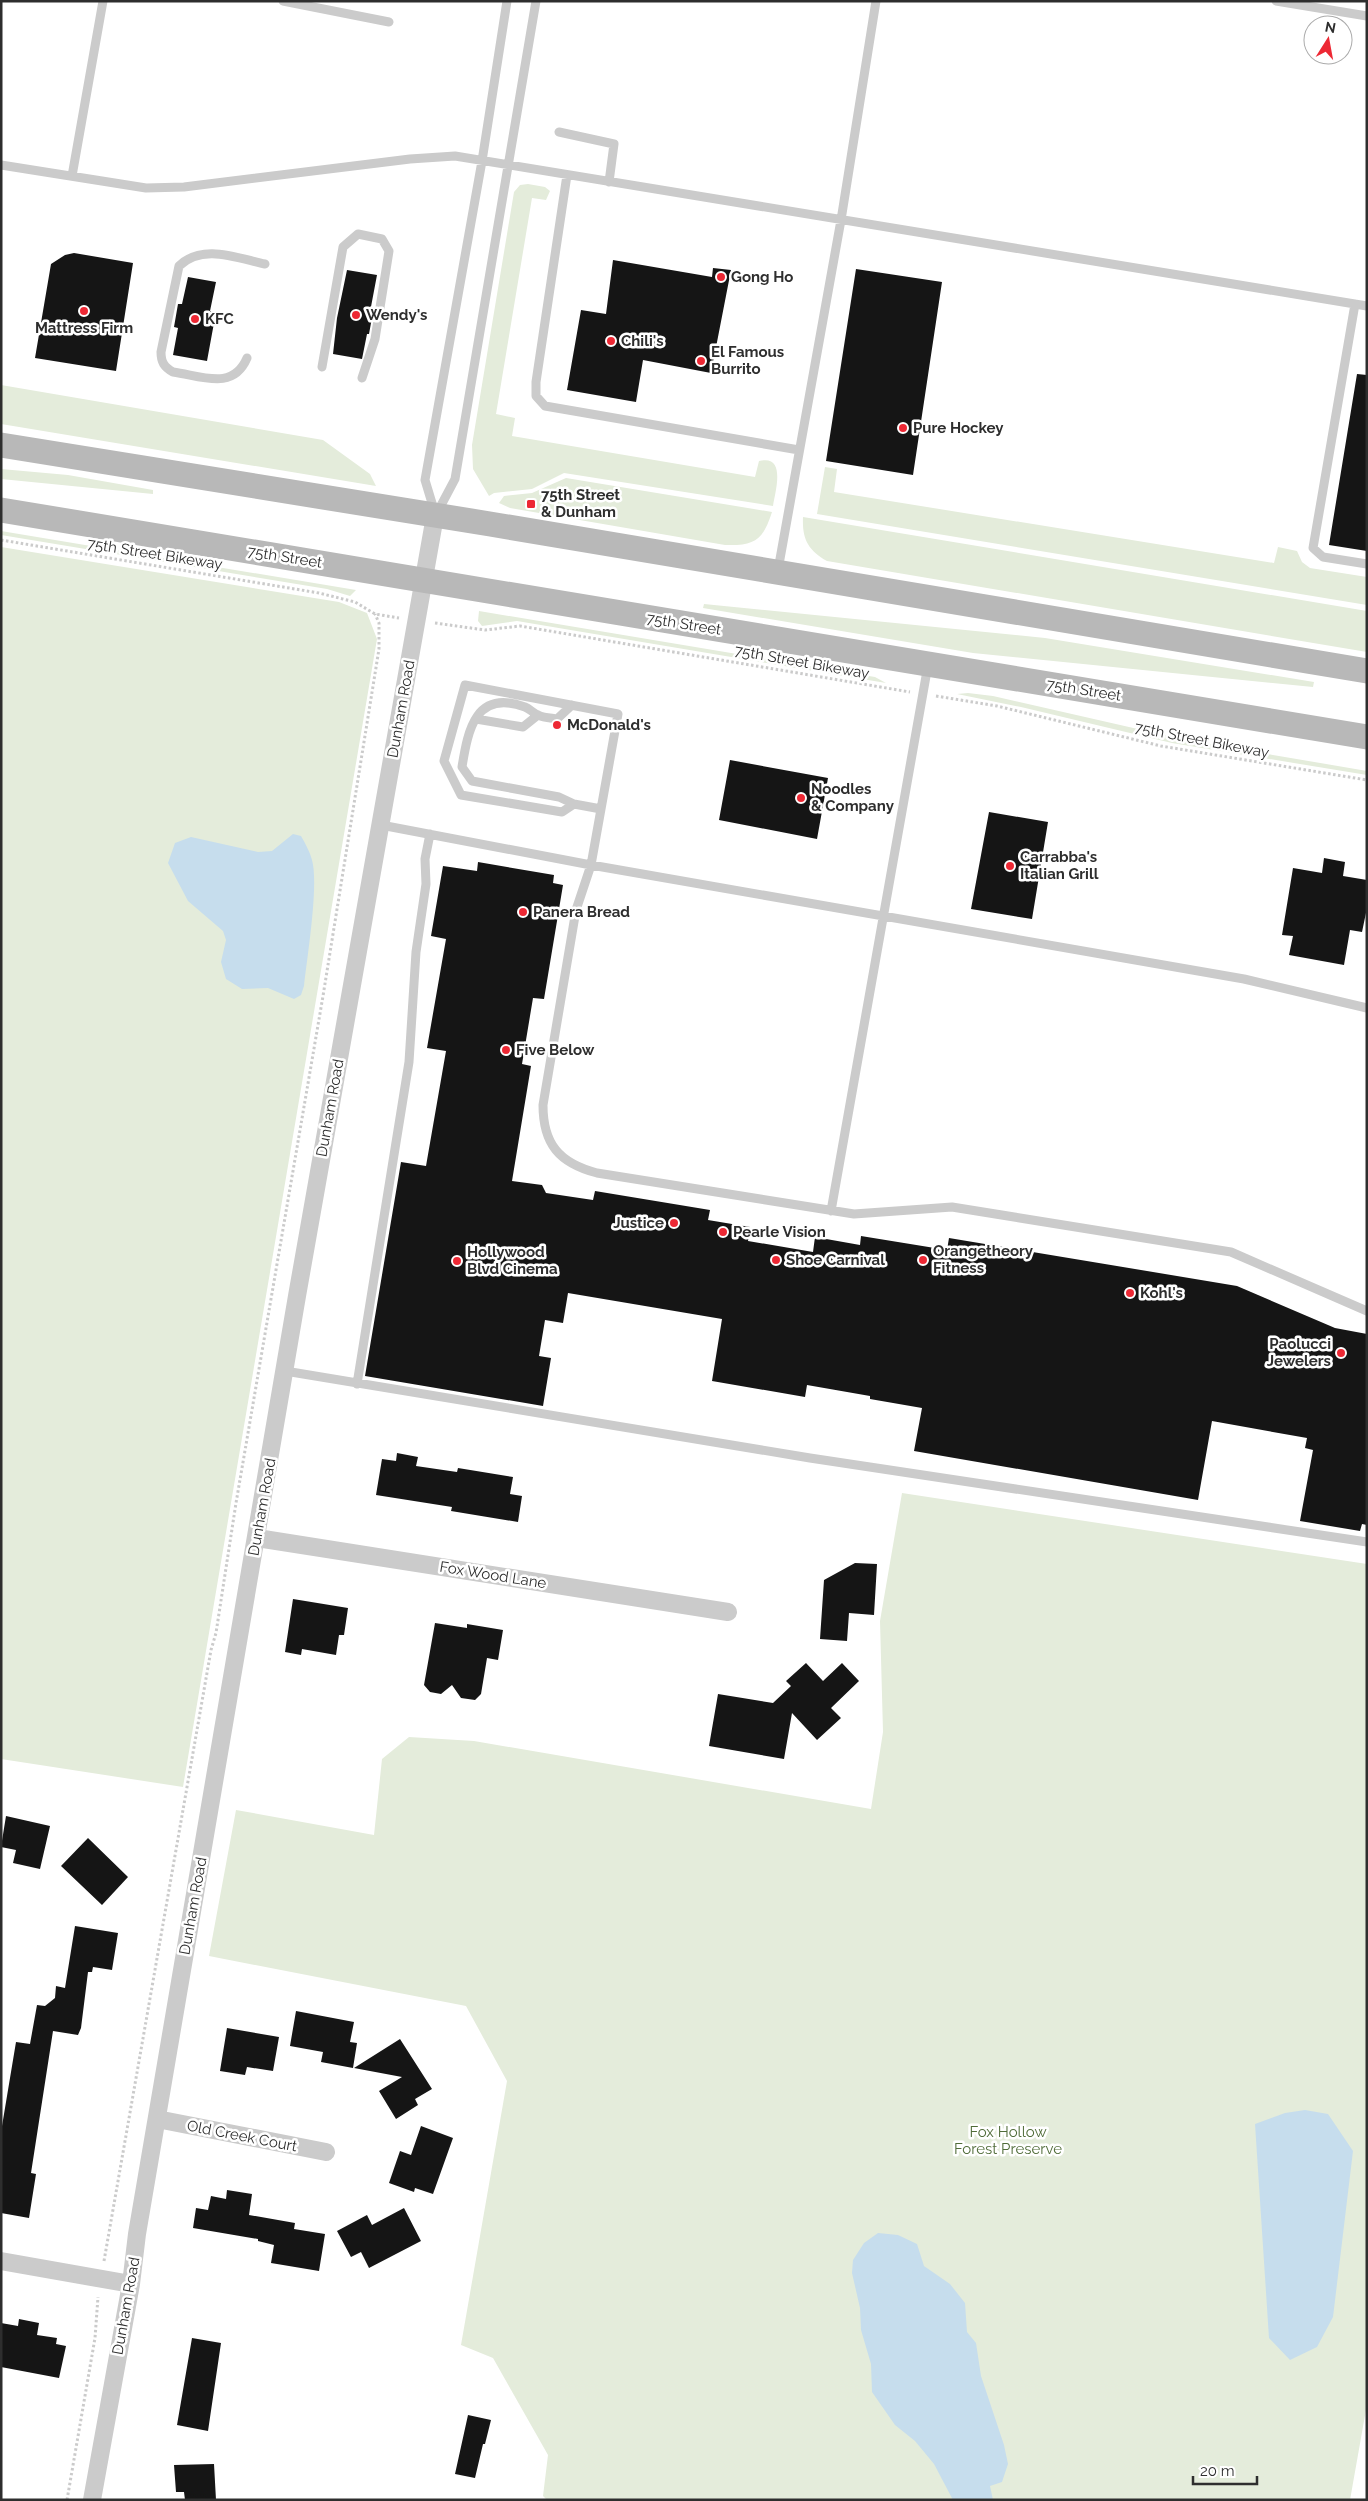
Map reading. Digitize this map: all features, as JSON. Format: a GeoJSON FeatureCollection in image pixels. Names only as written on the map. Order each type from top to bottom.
{"type":"FeatureCollection","features":[{"type":"Feature","properties":{"kind":"main road"},"geometry":{"type":"LineString","coordinates":[[1,445],[1367,671]]}},
{"type":"Feature","properties":{"kind":"main road","name":"75th Street"},"geometry":{"type":"LineString","coordinates":[[1,510],[424,582],[1367,737]]}},
{"type":"Feature","properties":{"kind":"street","name":"Dunham Road"},"geometry":{"type":"LineString","coordinates":[[92,2500],[131,2284],[157,2119],[285,1371],[435,516]]}},
{"type":"Feature","properties":{"kind":"street","name":"Fox Wood Lane"},"geometry":{"type":"LineString","coordinates":[[257,1538],[728,1612]]}},
{"type":"Feature","properties":{"kind":"street","name":"Old Creek Court"},"geometry":{"type":"LineString","coordinates":[[157,2119],[326,2152]]}},
{"type":"Feature","properties":{"kind":"street"},"geometry":{"type":"LineString","coordinates":[[1,2261],[131,2284]]}},
{"type":"Feature","properties":{"kind":"lane"},"geometry":{"type":"LineString","coordinates":[[72,176],[103,1]]}},
{"type":"Feature","properties":{"kind":"lane"},"geometry":{"type":"LineString","coordinates":[[283,1],[389,22]]}},
{"type":"Feature","properties":{"kind":"lane"},"geometry":{"type":"LineString","coordinates":[[435,516],[425,480],[482,161],[507,1]]}},
{"type":"Feature","properties":{"kind":"lane"},"geometry":{"type":"LineString","coordinates":[[435,516],[455,479],[536,1]]}},
{"type":"Feature","properties":{"kind":"lane"},"geometry":{"type":"LineString","coordinates":[[777,572],[840,220],[876,1]]}},
{"type":"Feature","properties":{"kind":"lane"},"geometry":{"type":"LineString","coordinates":[[1276,1],[1367,16]]}},
{"type":"Feature","properties":{"kind":"lane"},"geometry":{"type":"LineString","coordinates":[[559,132],[614,144],[609,182]]}},
{"type":"Feature","properties":{"kind":"lane"},"geometry":{"type":"LineString","coordinates":[[1,165],[146,188],[184,187],[428,157],[455,156],[1367,306]]}},
{"type":"Feature","properties":{"kind":"lane"},"geometry":{"type":"LineString","coordinates":[[567,175],[536,382],[536,396],[545,406],[799,450]]}},
{"type":"Feature","properties":{"kind":"lane"},"geometry":{"type":"LineString","coordinates":[[322,367],[342,246],[358,234],[382,239],[389,251],[376,339],[362,378]]}},
{"type":"Feature","properties":{"kind":"lane"},"geometry":{"type":"LineString","coordinates":[[247,358],[242,369],[234,377],[223,380],[173,372],[166,368],[161,361],[161,352],[179,266],[186,259],[204,253],[265,264]]}},
{"type":"Feature","properties":{"kind":"lane"},"geometry":{"type":"LineString","coordinates":[[1356,304],[1312,548],[1323,557],[1367,564]]}},
{"type":"Feature","properties":{"kind":"lane"},"geometry":{"type":"LineString","coordinates":[[831,1211],[881,916],[928,664]]}},
{"type":"Feature","properties":{"kind":"lane"},"geometry":{"type":"LineString","coordinates":[[574,804],[562,812],[461,795],[444,761],[466,685],[618,714],[591,865],[576,910],[543,1105],[543,1124],[550,1142],[562,1157],[578,1168],[597,1173],[854,1214],[952,1207],[1231,1252],[1367,1311]]}},
{"type":"Feature","properties":{"kind":"lane"},"geometry":{"type":"LineString","coordinates":[[572,705],[557,719],[538,715],[524,707],[494,702],[483,708],[476,718],[466,745],[462,767],[472,782],[559,797],[574,804],[601,809]]}},
{"type":"Feature","properties":{"kind":"lane"},"geometry":{"type":"LineString","coordinates":[[476,718],[523,727],[538,715]]}},
{"type":"Feature","properties":{"kind":"lane"},"geometry":{"type":"LineString","coordinates":[[381,825],[591,865],[1251,980],[1367,1008]]}},
{"type":"Feature","properties":{"kind":"lane"},"geometry":{"type":"LineString","coordinates":[[357,1384],[409,1062],[416,952],[426,884],[425,859],[430,834]]}},
{"type":"Feature","properties":{"kind":"lane"},"geometry":{"type":"LineString","coordinates":[[285,1371],[810,1458],[1367,1542]]}},
{"type":"Feature","properties":{"kind":"path","name":"75th Street Bikeway"},"geometry":{"type":"LineString","coordinates":[[1,540],[319,593],[355,602],[375,614],[390,616]]}},
{"type":"Feature","properties":{"kind":"path"},"geometry":{"type":"LineString","coordinates":[[68,2500],[95,2338],[101,2278],[180,1822],[211,1650],[216,1634],[325,987],[378,649],[379,628],[375,614]]}},
{"type":"Feature","properties":{"kind":"path","name":"75th Street Bikeway"},"geometry":{"type":"LineString","coordinates":[[441,624],[485,630],[520,626],[893,689]]}},
{"type":"Feature","properties":{"kind":"path","name":"75th Street Bikeway"},"geometry":{"type":"LineString","coordinates":[[947,698],[997,706],[1161,746],[1367,780]]}},
{"type":"Feature","properties":{"kind":"green space"},"geometry":{"type":"Polygon","coordinates":[[[528,184],[545,187],[550,191],[546,200],[532,198],[496,414],[515,418],[512,436],[755,477],[759,461],[768,460],[776,468],[777,476],[773,506],[564,473],[532,489],[494,493],[489,496],[473,469],[472,445],[514,192],[520,185],[528,184]]]}},
{"type":"Feature","properties":{"kind":"green space"},"geometry":{"type":"Polygon","coordinates":[[[1,385],[323,440],[370,474],[376,486],[1,424],[1,385]]]}},
{"type":"Feature","properties":{"kind":"green space"},"geometry":{"type":"Polygon","coordinates":[[[825,467],[837,469],[834,492],[1274,563],[1278,547],[1297,551],[1302,562],[1310,568],[1367,577],[1367,605],[817,514],[825,467]]]}},
{"type":"Feature","properties":{"kind":"green space"},"geometry":{"type":"Polygon","coordinates":[[[1,469],[68,475],[153,490],[153,494],[1,479],[1,469]]]}},
{"type":"Feature","properties":{"kind":"green space"},"geometry":{"type":"Polygon","coordinates":[[[566,478],[772,512],[765,529],[756,539],[744,544],[725,545],[510,508],[499,503],[504,496],[532,493],[566,478]]]}},
{"type":"Feature","properties":{"kind":"green space"},"geometry":{"type":"Polygon","coordinates":[[[803,517],[1367,611],[1367,652],[827,561],[815,553],[805,538],[803,517]]]}},
{"type":"Feature","properties":{"kind":"green space"},"geometry":{"type":"Polygon","coordinates":[[[1,531],[356,590],[350,596],[327,589],[1,535],[1,531]]]}},
{"type":"Feature","properties":{"kind":"green space"},"geometry":{"type":"Polygon","coordinates":[[[1,547],[339,602],[367,613],[377,639],[183,1787],[1,1759],[1,547]]]}},
{"type":"Feature","properties":{"kind":"green space"},"geometry":{"type":"Polygon","coordinates":[[[704,604],[1045,638],[1314,682],[1313,687],[973,653],[703,608],[704,604]]]}},
{"type":"Feature","properties":{"kind":"green space"},"geometry":{"type":"Polygon","coordinates":[[[479,611],[875,677],[886,683],[517,621],[482,626],[478,621],[479,611]]]}},
{"type":"Feature","properties":{"kind":"green space"},"geometry":{"type":"Polygon","coordinates":[[[968,693],[993,696],[1186,740],[1367,771],[1367,775],[1172,743],[1021,707],[957,694],[968,693]]]}},
{"type":"Feature","properties":{"kind":"green space","name":"Fox Hollow Forest Preserve"},"geometry":{"type":"Polygon","coordinates":[[[902,1493],[1367,1564],[1367,2404],[1350,2500],[547,2500],[543,2496],[548,2455],[493,2358],[461,2345],[507,2081],[466,2006],[209,1956],[236,1810],[374,1835],[382,1759],[409,1737],[474,1741],[871,1809],[883,1732],[880,1621],[902,1493]]]}},
{"type":"Feature","properties":{"kind":"water"},"geometry":{"type":"Polygon","coordinates":[[[293,834],[301,836],[310,854],[314,871],[312,922],[304,986],[301,995],[294,999],[268,988],[242,989],[226,979],[221,962],[226,940],[223,931],[188,901],[168,863],[175,843],[191,837],[258,852],[272,851],[293,834]]]}},
{"type":"Feature","properties":{"kind":"water"},"geometry":{"type":"Polygon","coordinates":[[[1305,2110],[1328,2114],[1353,2151],[1333,2317],[1317,2347],[1290,2360],[1269,2338],[1255,2124],[1285,2113],[1305,2110]]]}},
{"type":"Feature","properties":{"kind":"water"},"geometry":{"type":"Polygon","coordinates":[[[878,2233],[898,2235],[917,2244],[924,2266],[950,2284],[965,2303],[967,2332],[976,2343],[981,2376],[1004,2445],[1008,2464],[1002,2482],[990,2486],[993,2500],[953,2500],[934,2464],[915,2441],[895,2425],[872,2392],[871,2364],[861,2330],[860,2308],[852,2273],[853,2260],[864,2243],[878,2233]]]}},
{"type":"Feature","properties":{"kind":"building","name":"Mattress Firm"},"geometry":{"type":"Polygon","coordinates":[[[74,253],[133,263],[116,371],[35,358],[51,264],[65,255],[74,253]]]}},
{"type":"Feature","properties":{"kind":"building"},"geometry":{"type":"Polygon","coordinates":[[[613,260],[712,277],[713,268],[731,270],[711,373],[643,360],[636,402],[567,390],[581,310],[606,314],[613,260]]]}},
{"type":"Feature","properties":{"kind":"building"},"geometry":{"type":"Polygon","coordinates":[[[856,269],[942,282],[913,475],[826,461],[856,269]]]}},
{"type":"Feature","properties":{"kind":"building","name":"Wendy's"},"geometry":{"type":"Polygon","coordinates":[[[347,270],[377,275],[370,312],[373,312],[362,359],[333,354],[337,318],[347,270]]]}},
{"type":"Feature","properties":{"kind":"building","name":"KFC"},"geometry":{"type":"Polygon","coordinates":[[[188,277],[216,282],[210,311],[216,312],[207,361],[173,355],[178,328],[174,327],[178,304],[182,304],[188,277]]]}},
{"type":"Feature","properties":{"kind":"building"},"geometry":{"type":"Polygon","coordinates":[[[1357,374],[1367,375],[1367,551],[1329,545],[1357,374]]]}},
{"type":"Feature","properties":{"kind":"building"},"geometry":{"type":"Polygon","coordinates":[[[730,760],[828,778],[817,839],[719,820],[730,760]]]}},
{"type":"Feature","properties":{"kind":"building","name":"Carrabba's Italian Grill"},"geometry":{"type":"Polygon","coordinates":[[[989,812],[1048,822],[1032,919],[971,909],[989,812]]]}},
{"type":"Feature","properties":{"kind":"building"},"geometry":{"type":"Polygon","coordinates":[[[1324,858],[1345,862],[1343,876],[1367,880],[1367,908],[1362,932],[1350,930],[1344,965],[1289,955],[1293,936],[1282,935],[1293,868],[1322,873],[1324,858]]]}},
{"type":"Feature","properties":{"kind":"building"},"geometry":{"type":"Polygon","coordinates":[[[478,862],[554,875],[553,883],[563,885],[544,999],[533,998],[522,1064],[531,1066],[512,1181],[542,1185],[546,1193],[593,1200],[595,1191],[710,1210],[708,1220],[750,1227],[748,1241],[813,1252],[815,1237],[860,1245],[861,1236],[947,1250],[949,1238],[1237,1286],[1335,1328],[1367,1334],[1367,1525],[1362,1524],[1360,1531],[1300,1521],[1313,1450],[1305,1448],[1307,1438],[1212,1421],[1198,1500],[914,1451],[922,1408],[870,1399],[870,1396],[807,1385],[805,1397],[712,1381],[722,1319],[568,1293],[563,1323],[545,1320],[539,1356],[551,1358],[543,1406],[365,1376],[401,1162],[426,1166],[446,1051],[427,1048],[446,939],[431,936],[443,866],[477,871],[478,862]]]}},
{"type":"Feature","properties":{"kind":"building"},"geometry":{"type":"Polygon","coordinates":[[[397,1453],[418,1457],[416,1466],[457,1472],[458,1468],[513,1477],[510,1494],[522,1496],[518,1522],[451,1511],[452,1507],[376,1495],[382,1459],[396,1461],[397,1453]]]}},
{"type":"Feature","properties":{"kind":"building"},"geometry":{"type":"Polygon","coordinates":[[[855,1563],[877,1564],[874,1615],[849,1613],[847,1641],[820,1639],[824,1580],[855,1563]]]}},
{"type":"Feature","properties":{"kind":"building"},"geometry":{"type":"Polygon","coordinates":[[[293,1599],[348,1608],[344,1635],[339,1635],[336,1655],[302,1649],[301,1655],[285,1652],[293,1599]]]}},
{"type":"Feature","properties":{"kind":"building"},"geometry":{"type":"Polygon","coordinates":[[[435,1623],[467,1628],[467,1624],[503,1630],[498,1660],[487,1658],[481,1694],[475,1700],[461,1698],[452,1685],[441,1694],[430,1692],[424,1685],[435,1623]]]}},
{"type":"Feature","properties":{"kind":"building"},"geometry":{"type":"Polygon","coordinates":[[[806,1663],[823,1681],[842,1663],[859,1681],[831,1708],[841,1718],[817,1740],[792,1713],[784,1759],[709,1746],[718,1694],[773,1703],[791,1686],[786,1681],[806,1663]]]}},
{"type":"Feature","properties":{"kind":"building"},"geometry":{"type":"Polygon","coordinates":[[[6,1816],[50,1826],[40,1869],[13,1863],[16,1850],[1,1847],[6,1816]]]}},
{"type":"Feature","properties":{"kind":"building"},"geometry":{"type":"Polygon","coordinates":[[[88,1838],[128,1877],[102,1905],[61,1866],[88,1838]]]}},
{"type":"Feature","properties":{"kind":"building"},"geometry":{"type":"Polygon","coordinates":[[[75,1926],[118,1933],[112,1970],[93,1967],[92,1972],[88,1972],[81,2028],[78,2035],[53,2031],[31,2173],[36,2174],[29,2218],[1,2213],[1,2132],[16,2042],[30,2044],[37,2005],[45,2006],[55,1998],[56,1986],[65,1988],[75,1926]]]}},
{"type":"Feature","properties":{"kind":"building"},"geometry":{"type":"Polygon","coordinates":[[[296,2011],[354,2022],[350,2042],[357,2043],[353,2068],[321,2062],[323,2052],[290,2046],[296,2011]]]}},
{"type":"Feature","properties":{"kind":"building"},"geometry":{"type":"Polygon","coordinates":[[[227,2028],[279,2037],[273,2071],[247,2067],[245,2075],[220,2071],[227,2028]]]}},
{"type":"Feature","properties":{"kind":"building"},"geometry":{"type":"Polygon","coordinates":[[[400,2039],[432,2089],[415,2099],[418,2105],[396,2119],[379,2091],[402,2077],[354,2068],[400,2039]]]}},
{"type":"Feature","properties":{"kind":"building"},"geometry":{"type":"Polygon","coordinates":[[[421,2126],[453,2138],[433,2194],[415,2188],[414,2192],[389,2183],[400,2151],[411,2155],[421,2126]]]}},
{"type":"Feature","properties":{"kind":"building"},"geometry":{"type":"Polygon","coordinates":[[[227,2190],[252,2194],[249,2215],[295,2223],[294,2229],[325,2234],[319,2271],[271,2263],[274,2245],[258,2241],[258,2239],[193,2228],[196,2208],[208,2210],[211,2196],[226,2199],[227,2190]]]}},
{"type":"Feature","properties":{"kind":"building"},"geometry":{"type":"Polygon","coordinates":[[[404,2208],[421,2241],[369,2268],[361,2252],[351,2257],[337,2231],[367,2215],[372,2225],[404,2208]]]}},
{"type":"Feature","properties":{"kind":"building"},"geometry":{"type":"Polygon","coordinates":[[[19,2319],[39,2323],[37,2335],[57,2338],[56,2344],[66,2346],[59,2378],[1,2367],[1,2323],[18,2326],[19,2319]]]}},
{"type":"Feature","properties":{"kind":"building"},"geometry":{"type":"Polygon","coordinates":[[[192,2338],[221,2343],[208,2431],[177,2425],[192,2338]]]}},
{"type":"Feature","properties":{"kind":"building"},"geometry":{"type":"Polygon","coordinates":[[[468,2415],[491,2420],[475,2478],[455,2474],[468,2415]]]}},
{"type":"Feature","properties":{"kind":"building"},"geometry":{"type":"Polygon","coordinates":[[[214,2464],[216,2500],[185,2500],[184,2492],[176,2492],[174,2465],[214,2464]]]}},
{"type":"Feature","properties":{"kind":"place","name":"Gong Ho"},"geometry":{"type":"Point","coordinates":[721,277]}},
{"type":"Feature","properties":{"kind":"place","name":"Mattress Firm"},"geometry":{"type":"Point","coordinates":[84,311]}},
{"type":"Feature","properties":{"kind":"place","name":"Wendy's"},"geometry":{"type":"Point","coordinates":[356,315]}},
{"type":"Feature","properties":{"kind":"place","name":"KFC"},"geometry":{"type":"Point","coordinates":[195,319]}},
{"type":"Feature","properties":{"kind":"place","name":"Chili's"},"geometry":{"type":"Point","coordinates":[611,341]}},
{"type":"Feature","properties":{"kind":"place","name":"El Famous Burrito"},"geometry":{"type":"Point","coordinates":[701,361]}},
{"type":"Feature","properties":{"kind":"place","name":"Pure Hockey"},"geometry":{"type":"Point","coordinates":[903,428]}},
{"type":"Feature","properties":{"kind":"place","name":"75th Street & Dunham"},"geometry":{"type":"Point","coordinates":[531,504]}},
{"type":"Feature","properties":{"kind":"place","name":"McDonald's"},"geometry":{"type":"Point","coordinates":[557,725]}},
{"type":"Feature","properties":{"kind":"place","name":"Noodles & Company"},"geometry":{"type":"Point","coordinates":[801,798]}},
{"type":"Feature","properties":{"kind":"place","name":"Carrabba's Italian Grill"},"geometry":{"type":"Point","coordinates":[1010,866]}},
{"type":"Feature","properties":{"kind":"place","name":"Panera Bread"},"geometry":{"type":"Point","coordinates":[523,912]}},
{"type":"Feature","properties":{"kind":"place","name":"Five Below"},"geometry":{"type":"Point","coordinates":[506,1050]}},
{"type":"Feature","properties":{"kind":"place","name":"Justice"},"geometry":{"type":"Point","coordinates":[674,1223]}},
{"type":"Feature","properties":{"kind":"place","name":"Pearle Vision"},"geometry":{"type":"Point","coordinates":[723,1232]}},
{"type":"Feature","properties":{"kind":"place","name":"Shoe Carnival"},"geometry":{"type":"Point","coordinates":[776,1260]}},
{"type":"Feature","properties":{"kind":"place","name":"Orangetheory Fitness"},"geometry":{"type":"Point","coordinates":[923,1260]}},
{"type":"Feature","properties":{"kind":"place","name":"Hollywood Blvd Cinema"},"geometry":{"type":"Point","coordinates":[457,1261]}},
{"type":"Feature","properties":{"kind":"place","name":"Kohl's"},"geometry":{"type":"Point","coordinates":[1130,1293]}},
{"type":"Feature","properties":{"kind":"place","name":"Paolucci Jewelers"},"geometry":{"type":"Point","coordinates":[1341,1353]}}]}
